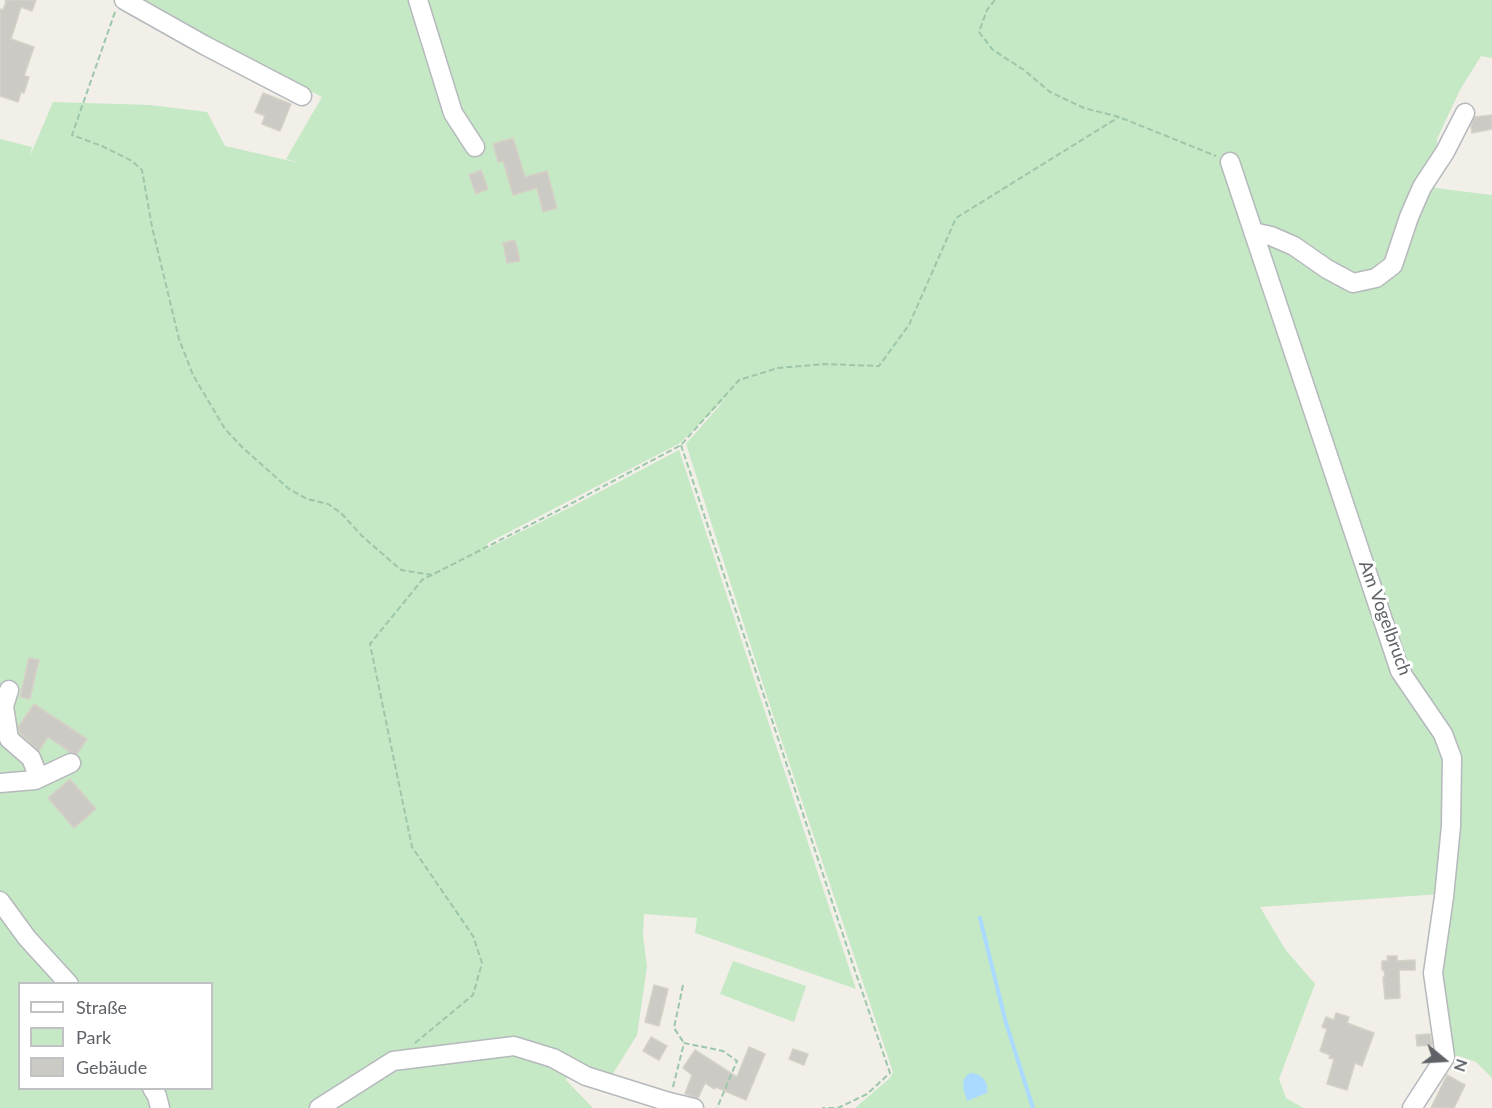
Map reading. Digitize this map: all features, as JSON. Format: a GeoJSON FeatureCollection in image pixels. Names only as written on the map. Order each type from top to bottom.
{"type":"FeatureCollection","features":[{"type":"Feature","properties":{"kind":"street"},"geometry":{"type":"LineString","coordinates":[[418,0],[453,113],[474,147]]}},
{"type":"Feature","properties":{"kind":"street"},"geometry":{"type":"LineString","coordinates":[[120,6],[204,45],[302,96]]}},
{"type":"Feature","properties":{"kind":"street"},"geometry":{"type":"LineString","coordinates":[[1253,232],[1271,236],[1294,246],[1353,283],[1376,278],[1393,265],[1422,187],[1445,152],[1465,113]]}},
{"type":"Feature","properties":{"kind":"street","name":"Am Vogelbruch"},"geometry":{"type":"LineString","coordinates":[[1230,162],[1400,672],[1443,734],[1452,758],[1451,826],[1433,973],[1445,1057],[1412,1108]]}},
{"type":"Feature","properties":{"kind":"street"},"geometry":{"type":"LineString","coordinates":[[9,690],[4,706],[9,739],[31,758],[39,778]]}},
{"type":"Feature","properties":{"kind":"street"},"geometry":{"type":"LineString","coordinates":[[0,783],[35,780],[71,763]]}},
{"type":"Feature","properties":{"kind":"street"},"geometry":{"type":"LineString","coordinates":[[0,901],[27,938],[67,982]]}},
{"type":"Feature","properties":{"kind":"street"},"geometry":{"type":"LineString","coordinates":[[319,1108],[393,1061],[514,1046],[553,1058],[586,1076],[693,1108]]}},
{"type":"Feature","properties":{"kind":"street"},"geometry":{"type":"LineString","coordinates":[[153,1090],[160,1108]]}},
{"type":"Feature","properties":{"kind":"path"},"geometry":{"type":"LineString","coordinates":[[995,0],[987,10],[979,32],[993,50],[1024,70],[1050,92],[1084,108],[1119,117],[1230,162]]}},
{"type":"Feature","properties":{"kind":"path"},"geometry":{"type":"LineString","coordinates":[[120,6],[72,135],[102,146],[132,161],[142,170],[152,227],[179,339],[193,375],[225,429],[289,489],[307,499],[328,504],[341,513],[362,536],[400,570],[432,575]]}},
{"type":"Feature","properties":{"kind":"path"},"geometry":{"type":"LineString","coordinates":[[393,1061],[473,995],[482,963],[472,936],[412,847],[370,644],[422,580],[681,445],[739,380],[778,368],[824,364],[879,366],[909,325],[956,218],[1119,117]]}},
{"type":"Feature","properties":{"kind":"path"},"geometry":{"type":"LineString","coordinates":[[681,445],[890,1073],[867,1094],[838,1108],[822,1108]]}},
{"type":"Feature","properties":{"kind":"path"},"geometry":{"type":"LineString","coordinates":[[683,985],[674,1028],[684,1043],[723,1051],[736,1061],[717,1108]]}},
{"type":"Feature","properties":{"kind":"path"},"geometry":{"type":"LineString","coordinates":[[671,1103],[675,1094],[673,1085],[684,1043]]}},
{"type":"Feature","properties":{"kind":"green space"},"geometry":{"type":"Polygon","coordinates":[[[136,0],[1492,0],[1492,58],[1481,56],[1461,88],[1437,139],[1435,188],[1492,195],[1492,1078],[1476,1062],[1447,1054],[1438,971],[1456,800],[1456,759],[1443,727],[1402,668],[1300,363],[1233,153],[1219,159],[1228,164],[1232,175],[1254,247],[1399,674],[1442,738],[1449,760],[1448,828],[1440,894],[1260,907],[1285,949],[1315,984],[1279,1079],[1286,1098],[1303,1108],[855,1108],[890,1078],[893,1072],[771,709],[686,444],[728,396],[680,443],[488,543],[484,550],[679,450],[856,989],[695,933],[697,918],[644,914],[643,935],[647,967],[637,1035],[609,1080],[588,1073],[549,1054],[513,1043],[453,1050],[449,1059],[496,1051],[515,1051],[534,1056],[569,1072],[566,1080],[593,1108],[166,1108],[160,1090],[213,1090],[213,982],[76,982],[17,916],[0,891],[0,139],[32,147],[30,156],[53,102],[150,105],[207,112],[225,146],[304,164],[286,159],[322,97],[136,0]]]}},
{"type":"Feature","properties":{"kind":"green space"},"geometry":{"type":"Polygon","coordinates":[[[0,910],[59,982],[18,982],[18,1090],[144,1090],[152,1108],[0,1108],[0,910]]]}},
{"type":"Feature","properties":{"kind":"green space"},"geometry":{"type":"Polygon","coordinates":[[[733,961],[806,986],[794,1022],[720,994],[733,961]]]}},
{"type":"Feature","properties":{"kind":"water"},"geometry":{"type":"Polygon","coordinates":[[[970,1073],[983,1079],[987,1085],[987,1093],[967,1101],[963,1082],[970,1073]]]}},
{"type":"Feature","properties":{"kind":"building"},"geometry":{"type":"Polygon","coordinates":[[[5,0],[36,0],[32,11],[21,7],[11,39],[34,47],[24,76],[29,77],[24,93],[21,92],[18,102],[0,96],[0,9],[3,10],[5,0]]]}},
{"type":"Feature","properties":{"kind":"building"},"geometry":{"type":"Polygon","coordinates":[[[263,93],[291,104],[280,131],[262,124],[265,116],[255,112],[263,93]]]}},
{"type":"Feature","properties":{"kind":"building"},"geometry":{"type":"Polygon","coordinates":[[[1492,115],[1492,129],[1472,133],[1471,126],[1475,117],[1492,115]]]}},
{"type":"Feature","properties":{"kind":"building"},"geometry":{"type":"Polygon","coordinates":[[[513,138],[525,177],[547,171],[557,208],[543,212],[537,188],[513,195],[503,161],[498,162],[493,144],[513,138]]]}},
{"type":"Feature","properties":{"kind":"building"},"geometry":{"type":"Polygon","coordinates":[[[481,170],[488,189],[476,194],[469,175],[481,170]]]}},
{"type":"Feature","properties":{"kind":"building"},"geometry":{"type":"Polygon","coordinates":[[[515,240],[520,261],[507,263],[503,243],[515,240]]]}},
{"type":"Feature","properties":{"kind":"building"},"geometry":{"type":"Polygon","coordinates":[[[29,658],[39,660],[30,699],[20,697],[29,658]]]}},
{"type":"Feature","properties":{"kind":"building"},"geometry":{"type":"Polygon","coordinates":[[[34,704],[87,739],[77,754],[70,752],[48,737],[39,751],[20,733],[18,727],[34,704]]]}},
{"type":"Feature","properties":{"kind":"building"},"geometry":{"type":"Polygon","coordinates":[[[70,779],[96,809],[74,828],[48,798],[70,779]]]}},
{"type":"Feature","properties":{"kind":"building"},"geometry":{"type":"Polygon","coordinates":[[[1387,956],[1397,956],[1397,961],[1415,960],[1415,970],[1399,970],[1400,998],[1385,999],[1382,961],[1388,961],[1387,956]]]}},
{"type":"Feature","properties":{"kind":"building"},"geometry":{"type":"Polygon","coordinates":[[[654,985],[668,989],[659,1026],[645,1022],[654,985]]]}},
{"type":"Feature","properties":{"kind":"building"},"geometry":{"type":"Polygon","coordinates":[[[1336,1013],[1349,1017],[1347,1023],[1374,1033],[1362,1066],[1355,1063],[1347,1090],[1327,1084],[1334,1059],[1320,1051],[1327,1029],[1322,1027],[1326,1017],[1334,1020],[1336,1013]]]}},
{"type":"Feature","properties":{"kind":"building"},"geometry":{"type":"Polygon","coordinates":[[[1430,1034],[1432,1045],[1417,1046],[1416,1035],[1430,1034]]]}},
{"type":"Feature","properties":{"kind":"building"},"geometry":{"type":"Polygon","coordinates":[[[651,1037],[667,1046],[659,1060],[643,1051],[651,1037]]]}},
{"type":"Feature","properties":{"kind":"building"},"geometry":{"type":"Polygon","coordinates":[[[749,1047],[765,1054],[746,1100],[716,1087],[714,1089],[705,1083],[698,1098],[685,1094],[692,1075],[683,1068],[695,1050],[737,1077],[749,1047]]]}},
{"type":"Feature","properties":{"kind":"building"},"geometry":{"type":"Polygon","coordinates":[[[793,1049],[808,1054],[804,1065],[789,1059],[793,1049]]]}},
{"type":"Feature","properties":{"kind":"building"},"geometry":{"type":"Polygon","coordinates":[[[1447,1075],[1465,1085],[1454,1108],[1431,1108],[1447,1075]]]}},
{"type":"Feature","properties":{"kind":"waterway"},"geometry":{"type":"LineString","coordinates":[[980,918],[1006,1023],[1033,1108]]}}]}
